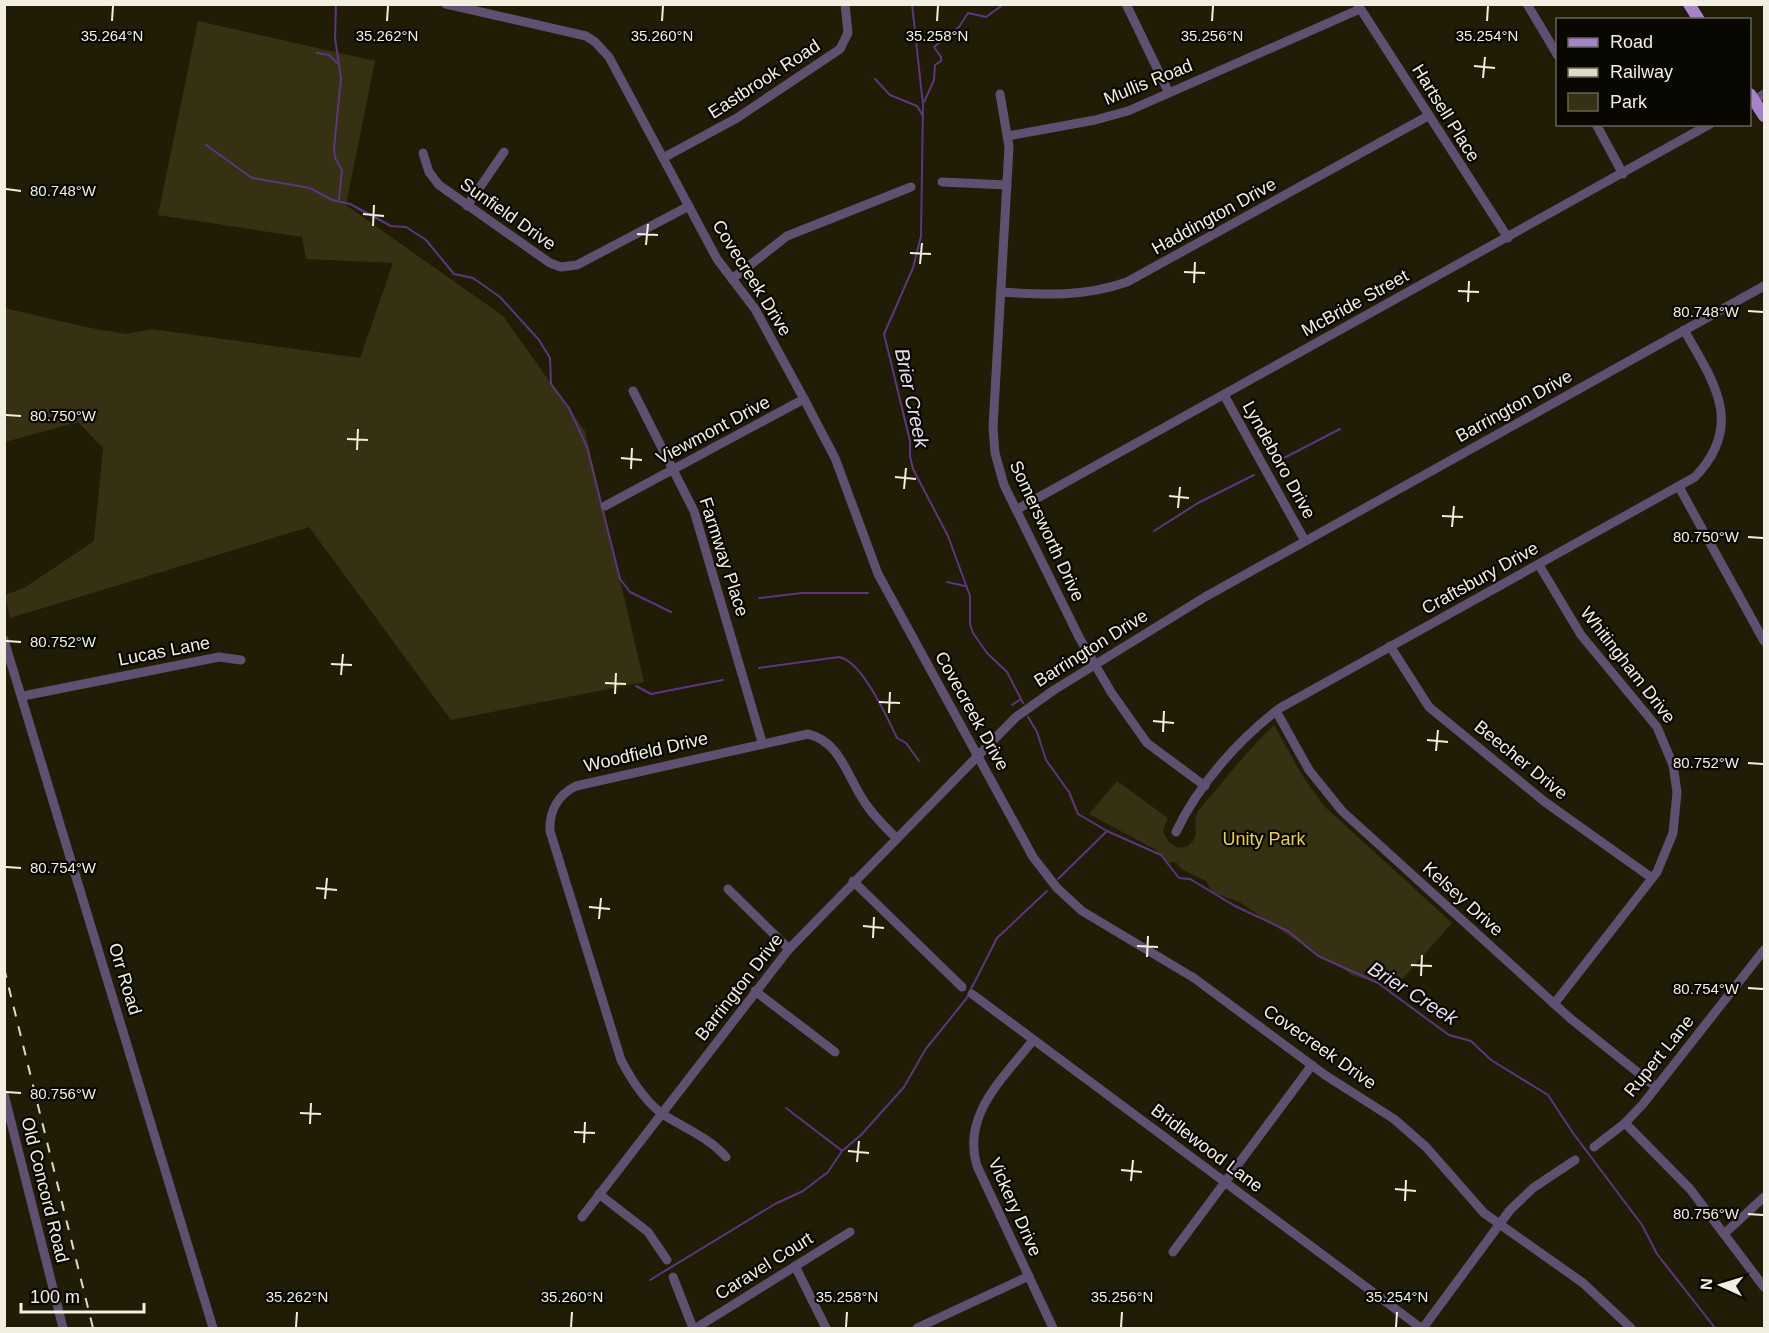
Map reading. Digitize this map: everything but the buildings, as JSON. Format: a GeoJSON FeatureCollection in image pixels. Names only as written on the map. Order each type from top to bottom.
{"type":"FeatureCollection","features":[{"type":"Feature","properties":{"kind":"main road"},"geometry":{"type":"LineString","coordinates":[[1689,4],[1698,18]]}},
{"type":"Feature","properties":{"kind":"main road"},"geometry":{"type":"LineString","coordinates":[[1754,98],[1764,116]]}},
{"type":"Feature","properties":{"kind":"street","name":"Covecreek Drive"},"geometry":{"type":"LineString","coordinates":[[447,4],[575,33],[595,42],[609,57],[717,259],[756,309],[835,458],[878,574],[1033,857],[1065,897],[1082,910],[1194,978],[1312,1065],[1380,1109],[1416,1137],[1474,1203],[1498,1226],[1584,1283],[1631,1329]]}},
{"type":"Feature","properties":{"kind":"street","name":"Eastbrook Road"},"geometry":{"type":"LineString","coordinates":[[663,159],[737,118],[840,50],[848,33],[845,4]]}},
{"type":"Feature","properties":{"kind":"street"},"geometry":{"type":"LineString","coordinates":[[1126,4],[1169,93]]}},
{"type":"Feature","properties":{"kind":"street"},"geometry":{"type":"LineString","coordinates":[[1527,4],[1556,54]]}},
{"type":"Feature","properties":{"kind":"street","name":"Mullis Road"},"geometry":{"type":"LineString","coordinates":[[1008,136],[1115,115],[1359,7]]}},
{"type":"Feature","properties":{"kind":"street","name":"Hartsell Place"},"geometry":{"type":"LineString","coordinates":[[1359,7],[1508,237]]}},
{"type":"Feature","properties":{"kind":"street","name":"Somersworth Drive"},"geometry":{"type":"LineString","coordinates":[[1000,94],[1008,136],[993,436],[998,470],[1047,574],[1095,665],[1138,733],[1205,786]]}},
{"type":"Feature","properties":{"kind":"street","name":"Haddington Drive"},"geometry":{"type":"LineString","coordinates":[[1000,292],[1074,295],[1127,282],[1428,116]]}},
{"type":"Feature","properties":{"kind":"street"},"geometry":{"type":"LineString","coordinates":[[1597,126],[1623,174]]}},
{"type":"Feature","properties":{"kind":"street","name":"McBride Street"},"geometry":{"type":"LineString","coordinates":[[1016,510],[1707,126]]}},
{"type":"Feature","properties":{"kind":"street"},"geometry":{"type":"LineString","coordinates":[[467,206],[504,152]]}},
{"type":"Feature","properties":{"kind":"street","name":"Sunfield Drive"},"geometry":{"type":"LineString","coordinates":[[423,153],[435,180],[467,206],[550,263],[561,267],[577,265],[689,206]]}},
{"type":"Feature","properties":{"kind":"street"},"geometry":{"type":"LineString","coordinates":[[942,182],[1007,185]]}},
{"type":"Feature","properties":{"kind":"street"},"geometry":{"type":"LineString","coordinates":[[732,279],[787,236],[911,186]]}},
{"type":"Feature","properties":{"kind":"street","name":"Barrington Drive"},"geometry":{"type":"LineString","coordinates":[[582,1217],[789,949],[977,755],[1026,710],[1205,597],[1764,286]]}},
{"type":"Feature","properties":{"kind":"street","name":"Craftsbury Drive"},"geometry":{"type":"LineString","coordinates":[[1176,832],[1184,814],[1205,786],[1246,738],[1276,711],[1695,477],[1711,458],[1721,421],[1716,387],[1684,330]]}},
{"type":"Feature","properties":{"kind":"street","name":"Farmway Place"},"geometry":{"type":"LineString","coordinates":[[633,391],[674,470],[702,533],[762,742]]}},
{"type":"Feature","properties":{"kind":"street","name":"Lyndeboro Drive"},"geometry":{"type":"LineString","coordinates":[[1224,395],[1305,541]]}},
{"type":"Feature","properties":{"kind":"street","name":"Viewmont Drive"},"geometry":{"type":"LineString","coordinates":[[605,506],[804,399]]}},
{"type":"Feature","properties":{"kind":"street"},"geometry":{"type":"LineString","coordinates":[[1679,487],[1764,641]]}},
{"type":"Feature","properties":{"kind":"street","name":"Whitingham Drive"},"geometry":{"type":"LineString","coordinates":[[1539,565],[1581,635],[1648,713],[1668,748],[1677,783],[1676,822],[1668,849],[1652,878],[1554,1004]]}},
{"type":"Feature","properties":{"kind":"street","name":"Orr Road"},"geometry":{"type":"LineString","coordinates":[[4,640],[213,1329]]}},
{"type":"Feature","properties":{"kind":"street","name":"Beecher Drive"},"geometry":{"type":"LineString","coordinates":[[1390,646],[1429,707],[1545,802],[1652,878]]}},
{"type":"Feature","properties":{"kind":"street","name":"Lucas Lane"},"geometry":{"type":"LineString","coordinates":[[22,696],[219,657],[241,660]]}},
{"type":"Feature","properties":{"kind":"street","name":"Kelsey Drive"},"geometry":{"type":"LineString","coordinates":[[1276,711],[1309,770],[1330,800],[1554,1004],[1656,1087]]}},
{"type":"Feature","properties":{"kind":"street","name":"Woodfield Drive"},"geometry":{"type":"LineString","coordinates":[[726,1156],[710,1141],[662,1113],[628,1073],[613,1041],[550,831],[550,819],[558,799],[576,786],[800,734],[818,736],[834,749],[867,806],[896,837]]}},
{"type":"Feature","properties":{"kind":"street"},"geometry":{"type":"LineString","coordinates":[[853,881],[962,987]]}},
{"type":"Feature","properties":{"kind":"street"},"geometry":{"type":"LineString","coordinates":[[728,889],[789,949]]}},
{"type":"Feature","properties":{"kind":"street","name":"Rupert Lane"},"geometry":{"type":"LineString","coordinates":[[1594,1147],[1625,1123],[1764,950]]}},
{"type":"Feature","properties":{"kind":"street"},"geometry":{"type":"LineString","coordinates":[[755,991],[836,1052]]}},
{"type":"Feature","properties":{"kind":"street","name":"Bridlewood Lane"},"geometry":{"type":"LineString","coordinates":[[972,994],[1422,1329]]}},
{"type":"Feature","properties":{"kind":"street","name":"Vickery Drive"},"geometry":{"type":"LineString","coordinates":[[1034,1040],[983,1106],[975,1123],[972,1142],[977,1166],[1053,1329]]}},
{"type":"Feature","properties":{"kind":"street"},"geometry":{"type":"LineString","coordinates":[[1173,1252],[1312,1065]]}},
{"type":"Feature","properties":{"kind":"street","name":"Old Concord Road"},"geometry":{"type":"LineString","coordinates":[[4,1094],[63,1329]]}},
{"type":"Feature","properties":{"kind":"street"},"geometry":{"type":"LineString","coordinates":[[1625,1123],[1669,1165],[1764,1287]]}},
{"type":"Feature","properties":{"kind":"street"},"geometry":{"type":"LineString","coordinates":[[1422,1329],[1523,1196],[1575,1160]]}},
{"type":"Feature","properties":{"kind":"street"},"geometry":{"type":"LineString","coordinates":[[599,1194],[648,1232],[667,1260]]}},
{"type":"Feature","properties":{"kind":"street"},"geometry":{"type":"LineString","coordinates":[[1724,1234],[1764,1197]]}},
{"type":"Feature","properties":{"kind":"street","name":"Caravel Court"},"geometry":{"type":"LineString","coordinates":[[694,1329],[850,1232]]}},
{"type":"Feature","properties":{"kind":"street"},"geometry":{"type":"LineString","coordinates":[[795,1266],[826,1329]]}},
{"type":"Feature","properties":{"kind":"street"},"geometry":{"type":"LineString","coordinates":[[917,1329],[1029,1276]]}},
{"type":"Feature","properties":{"kind":"street"},"geometry":{"type":"LineString","coordinates":[[673,1277],[694,1329]]}},
{"type":"Feature","properties":{"kind":"green space"},"geometry":{"type":"Polygon","coordinates":[[[198,21],[375,61],[346,205],[503,316],[585,431],[644,682],[451,720],[309,527],[10,618],[5,595],[24,588],[94,541],[103,448],[78,422],[5,442],[5,308],[126,334],[152,329],[360,358],[393,263],[306,259],[302,237],[158,215],[198,21]]]}},
{"type":"Feature","properties":{"kind":"green space","name":"Unity Park"},"geometry":{"type":"Polygon","coordinates":[[[1274,725],[1302,775],[1324,806],[1452,923],[1391,992],[1381,983],[1351,975],[1241,903],[1212,892],[1206,881],[1181,869],[1176,862],[1167,863],[1156,850],[1089,814],[1117,781],[1168,818],[1163,831],[1167,839],[1177,847],[1186,847],[1195,837],[1197,813],[1243,757],[1274,725]]]}},
{"type":"Feature","properties":{"kind":"waterway"},"geometry":{"type":"LineString","coordinates":[[336,4],[335,38],[341,78],[334,148],[335,158],[342,170],[339,199]]}},
{"type":"Feature","properties":{"kind":"waterway","name":"Brier Creek"},"geometry":{"type":"LineString","coordinates":[[912,4],[923,105],[921,236],[913,268],[884,334],[910,441],[913,469],[948,536],[970,596],[970,624],[973,633],[987,653],[1007,672],[1023,703]]}},
{"type":"Feature","properties":{"kind":"waterway"},"geometry":{"type":"LineString","coordinates":[[924,102],[934,80],[935,65],[941,61],[934,47],[959,27],[968,13],[986,17],[1004,4]]}},
{"type":"Feature","properties":{"kind":"waterway"},"geometry":{"type":"LineString","coordinates":[[317,53],[329,55],[337,63]]}},
{"type":"Feature","properties":{"kind":"waterway"},"geometry":{"type":"LineString","coordinates":[[875,79],[890,95],[917,106],[923,116]]}},
{"type":"Feature","properties":{"kind":"waterway"},"geometry":{"type":"LineString","coordinates":[[206,145],[252,178],[310,188],[332,200],[350,204],[391,226],[406,227],[426,240],[454,274],[473,278],[500,297],[539,340],[550,358],[551,384],[569,408],[587,447],[620,579],[630,592],[671,612]]}},
{"type":"Feature","properties":{"kind":"waterway"},"geometry":{"type":"LineString","coordinates":[[1280,460],[1340,429]]}},
{"type":"Feature","properties":{"kind":"waterway"},"geometry":{"type":"LineString","coordinates":[[1154,531],[1198,503],[1254,475]]}},
{"type":"Feature","properties":{"kind":"waterway"},"geometry":{"type":"LineString","coordinates":[[947,582],[965,586]]}},
{"type":"Feature","properties":{"kind":"waterway"},"geometry":{"type":"LineString","coordinates":[[759,598],[802,593],[868,593]]}},
{"type":"Feature","properties":{"kind":"waterway"},"geometry":{"type":"LineString","coordinates":[[759,668],[839,657],[848,661],[873,691],[897,738],[906,743],[919,761]]}},
{"type":"Feature","properties":{"kind":"waterway"},"geometry":{"type":"LineString","coordinates":[[636,686],[651,694],[723,680]]}},
{"type":"Feature","properties":{"kind":"waterway"},"geometry":{"type":"LineString","coordinates":[[1012,705],[1021,699]]}},
{"type":"Feature","properties":{"kind":"waterway","name":"Brier Creek"},"geometry":{"type":"LineString","coordinates":[[1028,717],[1037,732],[1046,760],[1069,792],[1078,814],[1107,831],[1161,855],[1179,878],[1190,879],[1235,906],[1288,931],[1318,956],[1378,983],[1449,1035],[1471,1041],[1491,1060],[1548,1095],[1573,1133],[1642,1225],[1657,1254],[1715,1328]]}},
{"type":"Feature","properties":{"kind":"waterway"},"geometry":{"type":"LineString","coordinates":[[1058,879],[1107,831]]}},
{"type":"Feature","properties":{"kind":"waterway"},"geometry":{"type":"LineString","coordinates":[[650,1280],[775,1204],[803,1191],[828,1172],[842,1151],[861,1135],[904,1087],[925,1050],[966,999],[997,938],[1047,891]]}},
{"type":"Feature","properties":{"kind":"waterway"},"geometry":{"type":"LineString","coordinates":[[786,1108],[841,1150]]}},
{"type":"Feature","properties":{"kind":"railway"},"geometry":{"type":"LineString","coordinates":[[4,968],[93,1328]]}}]}
